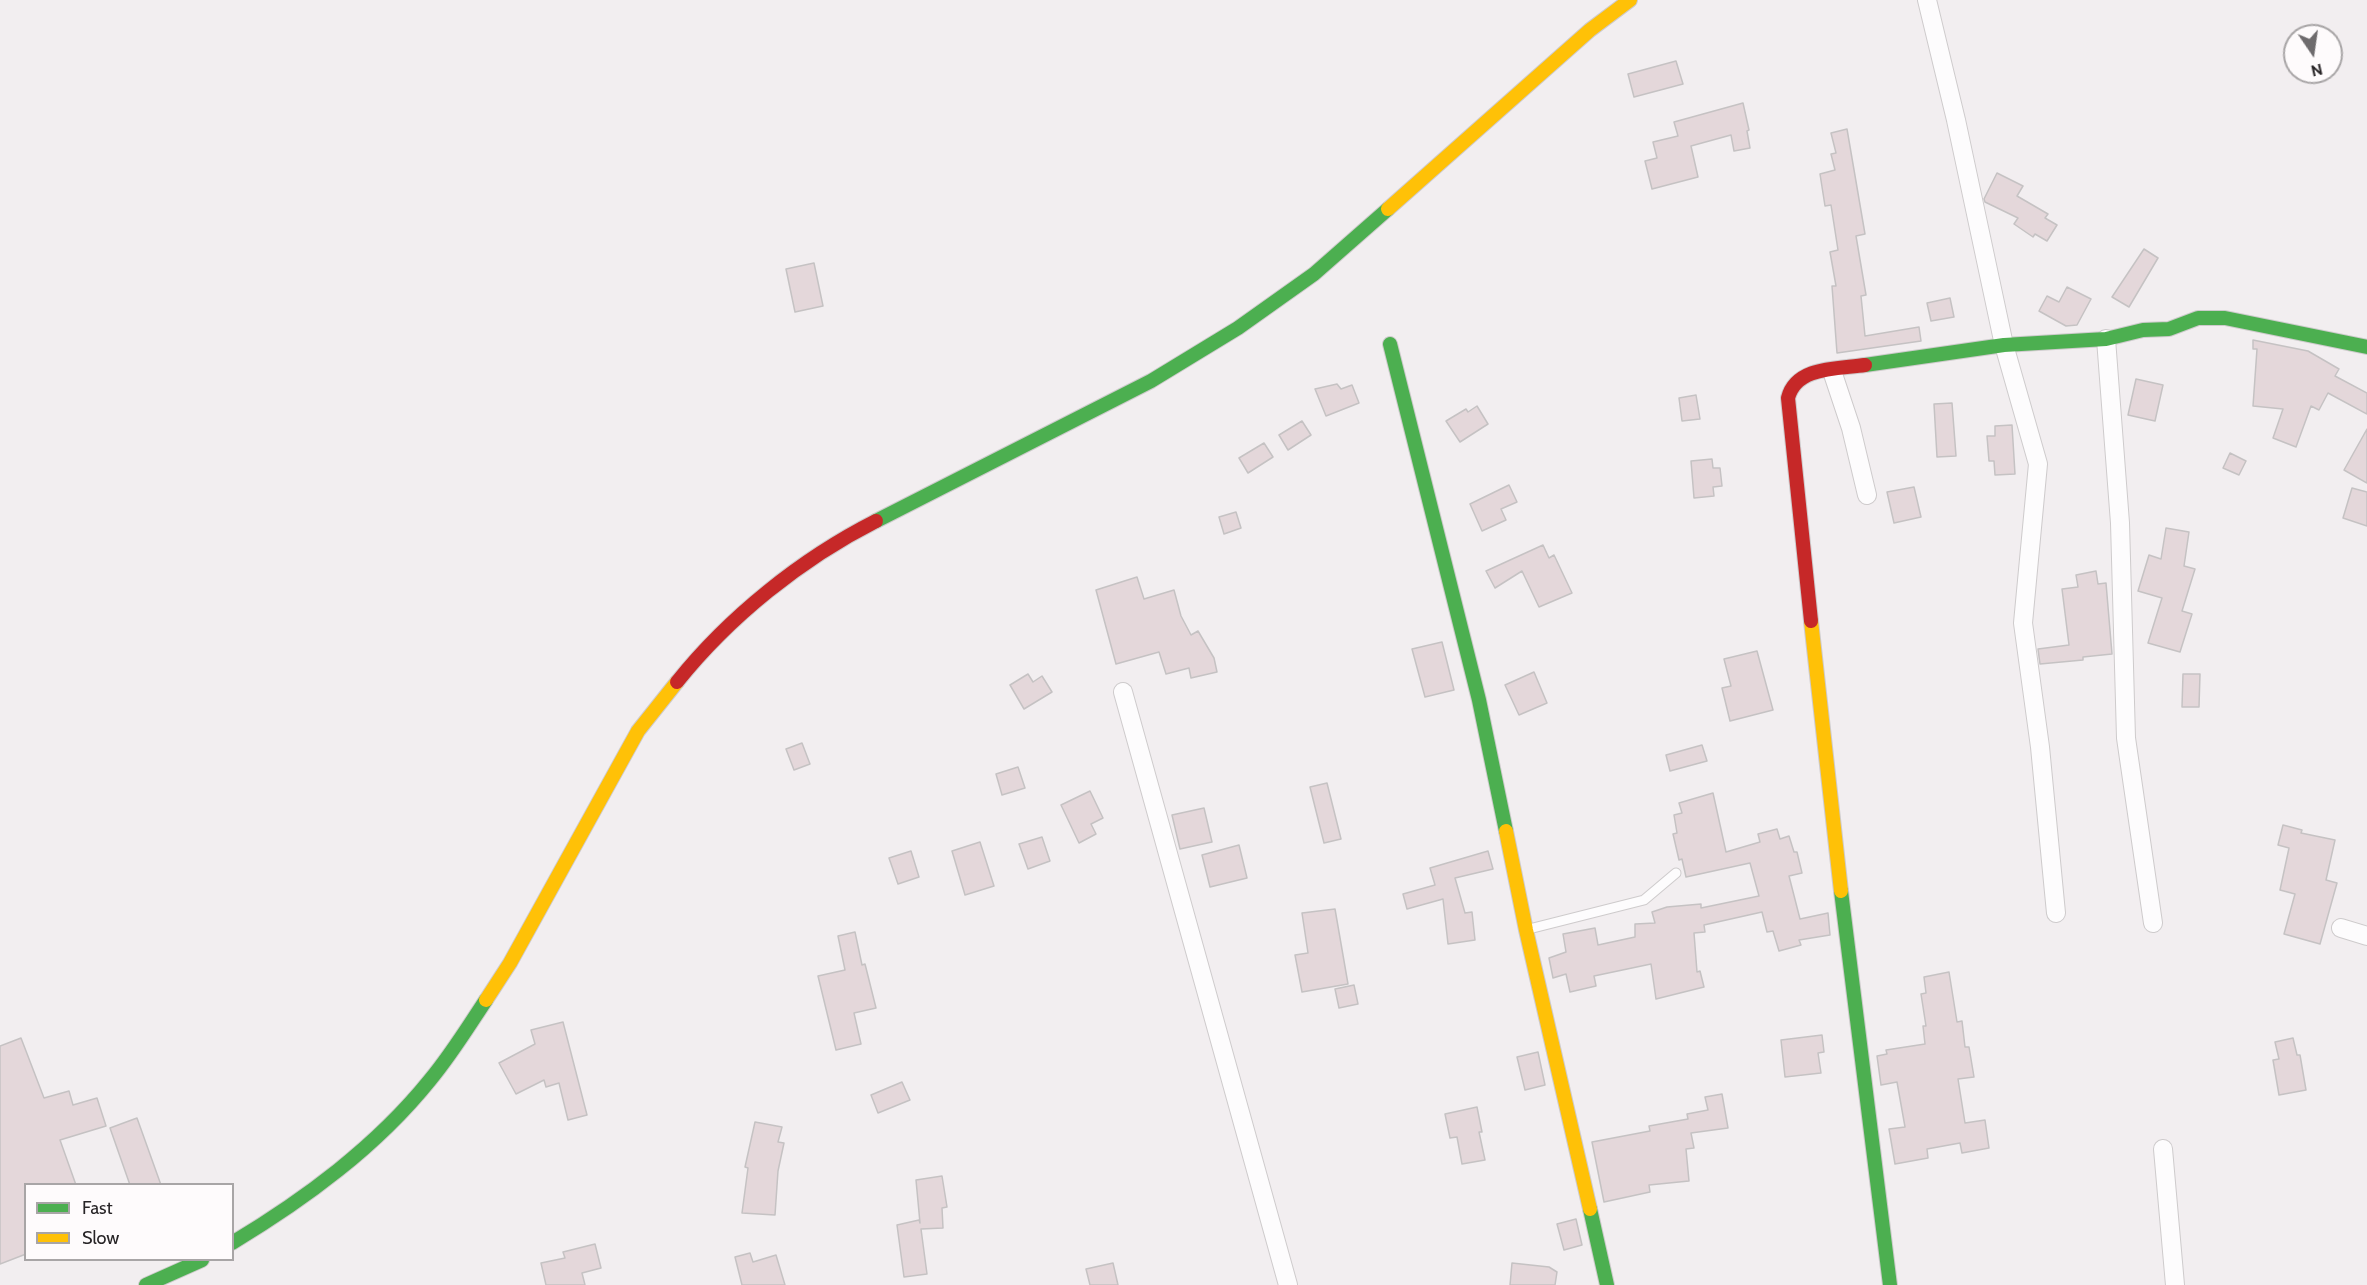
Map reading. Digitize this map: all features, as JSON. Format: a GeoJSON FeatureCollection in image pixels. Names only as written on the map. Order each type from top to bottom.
{"type":"FeatureCollection","features":[{"type":"Feature","properties":{"kind":"street"},"geometry":{"type":"LineString","coordinates":[[234,1243],[335,1173],[393,1121],[430,1080],[464,1035],[510,963],[638,731],[700,653],[777,584],[854,532],[1151,381],[1238,328],[1314,274],[1556,60],[1630,0]]}},
{"type":"Feature","properties":{"kind":"street"},"geometry":{"type":"LineString","coordinates":[[1927,0],[1956,120],[2004,345],[2038,464],[2023,623],[2040,747],[2056,913]]}},
{"type":"Feature","properties":{"kind":"street"},"geometry":{"type":"LineString","coordinates":[[1890,1285],[1835,845],[1788,398],[1790,384],[1810,373],[2004,345],[2106,339],[2143,330],[2169,329],[2198,318],[2225,318],[2367,347]]}},
{"type":"Feature","properties":{"kind":"street"},"geometry":{"type":"LineString","coordinates":[[2106,339],[2120,523],[2126,738],[2153,922]]}},
{"type":"Feature","properties":{"kind":"street"},"geometry":{"type":"LineString","coordinates":[[1390,344],[1479,700],[1526,930],[1607,1285]]}},
{"type":"Feature","properties":{"kind":"street"},"geometry":{"type":"LineString","coordinates":[[1832,371],[1851,428],[1867,495]]}},
{"type":"Feature","properties":{"kind":"street"},"geometry":{"type":"LineString","coordinates":[[1123,693],[1288,1285]]}},
{"type":"Feature","properties":{"kind":"street"},"geometry":{"type":"LineString","coordinates":[[2341,928],[2367,936]]}},
{"type":"Feature","properties":{"kind":"street"},"geometry":{"type":"LineString","coordinates":[[2163,1149],[2175,1285]]}},
{"type":"Feature","properties":{"kind":"street"},"geometry":{"type":"LineString","coordinates":[[146,1285],[200,1261]]}},
{"type":"Feature","properties":{"kind":"lane"},"geometry":{"type":"LineString","coordinates":[[1526,930],[1644,900],[1676,873]]}},
{"type":"Feature","properties":{"kind":"building"},"geometry":{"type":"Polygon","coordinates":[[[1676,61],[1683,84],[1634,97],[1628,74],[1676,61]]]}},
{"type":"Feature","properties":{"kind":"building"},"geometry":{"type":"Polygon","coordinates":[[[1743,103],[1750,148],[1734,151],[1731,135],[1691,146],[1698,177],[1652,189],[1645,161],[1657,158],[1653,142],[1678,136],[1674,122],[1743,103]]]}},
{"type":"Feature","properties":{"kind":"building"},"geometry":{"type":"Polygon","coordinates":[[[1847,129],[1865,234],[1856,236],[1866,295],[1861,296],[1865,336],[1919,327],[1921,341],[1837,353],[1832,286],[1836,286],[1830,252],[1838,250],[1831,205],[1825,206],[1820,174],[1835,170],[1831,154],[1836,153],[1831,133],[1847,129]]]}},
{"type":"Feature","properties":{"kind":"building"},"geometry":{"type":"Polygon","coordinates":[[[1997,173],[2023,186],[2017,196],[2048,214],[2045,218],[2057,225],[2047,241],[2035,234],[2033,237],[2014,224],[2018,218],[1985,202],[1984,199],[1997,173]]]}},
{"type":"Feature","properties":{"kind":"building"},"geometry":{"type":"Polygon","coordinates":[[[2144,249],[2158,258],[2129,307],[2112,297],[2144,249]]]}},
{"type":"Feature","properties":{"kind":"building"},"geometry":{"type":"Polygon","coordinates":[[[814,263],[823,306],[795,312],[786,269],[814,263]]]}},
{"type":"Feature","properties":{"kind":"building"},"geometry":{"type":"Polygon","coordinates":[[[2067,287],[2091,299],[2077,325],[2066,326],[2039,311],[2047,296],[2059,302],[2067,287]]]}},
{"type":"Feature","properties":{"kind":"building"},"geometry":{"type":"Polygon","coordinates":[[[1950,298],[1954,317],[1931,321],[1927,303],[1950,298]]]}},
{"type":"Feature","properties":{"kind":"building"},"geometry":{"type":"Polygon","coordinates":[[[2253,340],[2308,351],[2339,369],[2335,376],[2367,393],[2367,414],[2328,393],[2319,410],[2311,406],[2296,447],[2273,438],[2283,409],[2253,406],[2257,349],[2253,349],[2253,340]]]}},
{"type":"Feature","properties":{"kind":"building"},"geometry":{"type":"Polygon","coordinates":[[[2136,379],[2163,385],[2155,421],[2128,415],[2136,379]]]}},
{"type":"Feature","properties":{"kind":"building"},"geometry":{"type":"Polygon","coordinates":[[[1337,384],[1341,389],[1352,385],[1359,403],[1326,416],[1315,389],[1337,384]]]}},
{"type":"Feature","properties":{"kind":"building"},"geometry":{"type":"Polygon","coordinates":[[[1696,395],[1700,419],[1682,421],[1679,398],[1696,395]]]}},
{"type":"Feature","properties":{"kind":"building"},"geometry":{"type":"Polygon","coordinates":[[[1952,403],[1956,456],[1937,457],[1934,404],[1952,403]]]}},
{"type":"Feature","properties":{"kind":"building"},"geometry":{"type":"Polygon","coordinates":[[[1477,406],[1488,424],[1460,442],[1446,421],[1466,409],[1468,412],[1477,406]]]}},
{"type":"Feature","properties":{"kind":"building"},"geometry":{"type":"Polygon","coordinates":[[[1302,421],[1311,435],[1288,450],[1279,435],[1302,421]]]}},
{"type":"Feature","properties":{"kind":"building"},"geometry":{"type":"Polygon","coordinates":[[[2012,425],[2015,474],[1995,475],[1994,461],[1989,461],[1987,436],[1995,436],[1995,426],[2012,425]]]}},
{"type":"Feature","properties":{"kind":"building"},"geometry":{"type":"Polygon","coordinates":[[[2367,429],[2367,483],[2344,470],[2367,429]]]}},
{"type":"Feature","properties":{"kind":"building"},"geometry":{"type":"Polygon","coordinates":[[[1264,443],[1273,457],[1248,473],[1239,458],[1264,443]]]}},
{"type":"Feature","properties":{"kind":"building"},"geometry":{"type":"Polygon","coordinates":[[[2230,453],[2246,461],[2239,475],[2223,468],[2230,453]]]}},
{"type":"Feature","properties":{"kind":"building"},"geometry":{"type":"Polygon","coordinates":[[[1712,459],[1713,468],[1720,468],[1722,486],[1713,487],[1714,496],[1694,498],[1691,461],[1712,459]]]}},
{"type":"Feature","properties":{"kind":"building"},"geometry":{"type":"Polygon","coordinates":[[[1509,485],[1517,502],[1501,509],[1506,520],[1482,531],[1470,504],[1509,485]]]}},
{"type":"Feature","properties":{"kind":"building"},"geometry":{"type":"Polygon","coordinates":[[[1914,487],[1921,517],[1894,523],[1887,492],[1914,487]]]}},
{"type":"Feature","properties":{"kind":"building"},"geometry":{"type":"Polygon","coordinates":[[[2352,488],[2367,492],[2367,526],[2343,518],[2352,488]]]}},
{"type":"Feature","properties":{"kind":"building"},"geometry":{"type":"Polygon","coordinates":[[[1236,512],[1241,528],[1224,534],[1219,517],[1236,512]]]}},
{"type":"Feature","properties":{"kind":"building"},"geometry":{"type":"Polygon","coordinates":[[[2166,528],[2189,532],[2184,566],[2195,569],[2182,611],[2192,614],[2180,652],[2148,643],[2162,598],[2138,591],[2149,555],[2161,559],[2166,528]]]}},
{"type":"Feature","properties":{"kind":"building"},"geometry":{"type":"Polygon","coordinates":[[[1543,545],[1549,558],[1554,555],[1572,593],[1539,607],[1522,571],[1495,588],[1486,571],[1543,545]]]}},
{"type":"Feature","properties":{"kind":"building"},"geometry":{"type":"Polygon","coordinates":[[[2096,571],[2098,584],[2106,583],[2112,654],[2083,657],[2083,660],[2040,664],[2038,649],[2069,645],[2062,589],[2078,587],[2076,575],[2096,571]]]}},
{"type":"Feature","properties":{"kind":"building"},"geometry":{"type":"Polygon","coordinates":[[[1137,577],[1144,599],[1174,590],[1181,616],[1191,635],[1198,631],[1214,658],[1217,672],[1191,678],[1189,668],[1166,674],[1159,652],[1116,664],[1096,590],[1137,577]]]}},
{"type":"Feature","properties":{"kind":"building"},"geometry":{"type":"Polygon","coordinates":[[[1442,642],[1454,690],[1425,697],[1412,649],[1442,642]]]}},
{"type":"Feature","properties":{"kind":"building"},"geometry":{"type":"Polygon","coordinates":[[[1757,651],[1773,710],[1730,721],[1722,688],[1731,686],[1724,659],[1757,651]]]}},
{"type":"Feature","properties":{"kind":"building"},"geometry":{"type":"Polygon","coordinates":[[[1534,672],[1547,703],[1519,715],[1505,685],[1534,672]]]}},
{"type":"Feature","properties":{"kind":"building"},"geometry":{"type":"Polygon","coordinates":[[[1028,674],[1033,682],[1042,676],[1052,692],[1024,709],[1010,685],[1028,674]]]}},
{"type":"Feature","properties":{"kind":"building"},"geometry":{"type":"Polygon","coordinates":[[[2183,674],[2200,674],[2199,707],[2182,707],[2183,674]]]}},
{"type":"Feature","properties":{"kind":"building"},"geometry":{"type":"Polygon","coordinates":[[[802,743],[810,764],[794,770],[786,749],[802,743]]]}},
{"type":"Feature","properties":{"kind":"building"},"geometry":{"type":"Polygon","coordinates":[[[1702,745],[1707,761],[1670,771],[1666,755],[1702,745]]]}},
{"type":"Feature","properties":{"kind":"building"},"geometry":{"type":"Polygon","coordinates":[[[1018,767],[1025,788],[1002,795],[996,774],[1018,767]]]}},
{"type":"Feature","properties":{"kind":"building"},"geometry":{"type":"Polygon","coordinates":[[[1327,783],[1341,839],[1324,843],[1310,787],[1327,783]]]}},
{"type":"Feature","properties":{"kind":"building"},"geometry":{"type":"Polygon","coordinates":[[[1090,791],[1103,818],[1091,824],[1096,834],[1079,843],[1061,805],[1090,791]]]}},
{"type":"Feature","properties":{"kind":"building"},"geometry":{"type":"Polygon","coordinates":[[[1713,793],[1726,852],[1760,842],[1758,834],[1777,829],[1780,839],[1789,836],[1794,852],[1797,852],[1802,873],[1789,876],[1800,919],[1828,913],[1830,935],[1799,940],[1801,945],[1779,951],[1773,931],[1767,932],[1762,912],[1704,925],[1705,932],[1694,933],[1697,972],[1700,971],[1704,987],[1656,999],[1651,964],[1594,976],[1596,986],[1570,992],[1566,974],[1553,978],[1549,958],[1566,952],[1563,934],[1595,928],[1598,945],[1635,937],[1635,924],[1655,923],[1652,912],[1667,907],[1701,904],[1701,908],[1759,896],[1750,863],[1686,877],[1673,834],[1677,833],[1674,815],[1682,813],[1679,803],[1713,793]]]}},
{"type":"Feature","properties":{"kind":"building"},"geometry":{"type":"Polygon","coordinates":[[[1204,808],[1212,842],[1180,849],[1172,815],[1204,808]]]}},
{"type":"Feature","properties":{"kind":"building"},"geometry":{"type":"Polygon","coordinates":[[[2283,825],[2302,830],[2301,833],[2335,840],[2326,880],[2337,883],[2320,944],[2284,934],[2295,894],[2280,890],[2289,848],[2278,845],[2283,825]]]}},
{"type":"Feature","properties":{"kind":"building"},"geometry":{"type":"Polygon","coordinates":[[[1042,837],[1050,861],[1028,869],[1019,844],[1042,837]]]}},
{"type":"Feature","properties":{"kind":"building"},"geometry":{"type":"Polygon","coordinates":[[[980,842],[994,886],[965,895],[952,851],[980,842]]]}},
{"type":"Feature","properties":{"kind":"building"},"geometry":{"type":"Polygon","coordinates":[[[1239,845],[1247,878],[1210,887],[1202,855],[1239,845]]]}},
{"type":"Feature","properties":{"kind":"building"},"geometry":{"type":"Polygon","coordinates":[[[911,851],[919,877],[898,884],[889,858],[911,851]]]}},
{"type":"Feature","properties":{"kind":"building"},"geometry":{"type":"Polygon","coordinates":[[[1488,851],[1493,869],[1455,878],[1465,913],[1472,912],[1475,940],[1448,944],[1443,899],[1407,909],[1403,894],[1435,885],[1430,868],[1488,851]]]}},
{"type":"Feature","properties":{"kind":"building"},"geometry":{"type":"Polygon","coordinates":[[[1335,909],[1348,984],[1302,992],[1295,955],[1308,953],[1302,913],[1335,909]]]}},
{"type":"Feature","properties":{"kind":"building"},"geometry":{"type":"Polygon","coordinates":[[[855,932],[862,965],[865,964],[876,1008],[854,1013],[861,1044],[836,1050],[818,976],[845,970],[838,936],[855,932]]]}},
{"type":"Feature","properties":{"kind":"building"},"geometry":{"type":"Polygon","coordinates":[[[1949,972],[1957,1022],[1962,1021],[1965,1047],[1969,1047],[1974,1077],[1958,1079],[1965,1123],[1985,1120],[1989,1148],[1962,1153],[1960,1143],[1927,1149],[1928,1158],[1895,1164],[1889,1129],[1905,1127],[1897,1082],[1881,1085],[1877,1056],[1887,1054],[1886,1050],[1925,1044],[1923,1026],[1926,1026],[1921,994],[1926,993],[1924,977],[1949,972]]]}},
{"type":"Feature","properties":{"kind":"building"},"geometry":{"type":"Polygon","coordinates":[[[1354,985],[1358,1004],[1339,1008],[1335,989],[1354,985]]]}},
{"type":"Feature","properties":{"kind":"building"},"geometry":{"type":"Polygon","coordinates":[[[563,1022],[587,1115],[568,1120],[559,1083],[546,1087],[544,1080],[516,1094],[499,1063],[535,1044],[531,1030],[563,1022]]]}},
{"type":"Feature","properties":{"kind":"building"},"geometry":{"type":"Polygon","coordinates":[[[1822,1035],[1824,1052],[1818,1053],[1821,1073],[1785,1077],[1781,1040],[1822,1035]]]}},
{"type":"Feature","properties":{"kind":"building"},"geometry":{"type":"Polygon","coordinates":[[[21,1038],[44,1098],[69,1091],[73,1105],[97,1098],[106,1126],[60,1140],[75,1183],[24,1183],[24,1255],[0,1264],[0,1046],[21,1038]]]}},
{"type":"Feature","properties":{"kind":"building"},"geometry":{"type":"Polygon","coordinates":[[[2293,1038],[2297,1055],[2300,1055],[2306,1090],[2279,1095],[2273,1060],[2279,1059],[2275,1042],[2293,1038]]]}},
{"type":"Feature","properties":{"kind":"building"},"geometry":{"type":"Polygon","coordinates":[[[1538,1052],[1545,1085],[1525,1090],[1517,1057],[1538,1052]]]}},
{"type":"Feature","properties":{"kind":"building"},"geometry":{"type":"Polygon","coordinates":[[[902,1082],[910,1100],[878,1113],[871,1095],[902,1082]]]}},
{"type":"Feature","properties":{"kind":"building"},"geometry":{"type":"Polygon","coordinates":[[[1722,1094],[1728,1128],[1691,1133],[1694,1148],[1686,1149],[1689,1181],[1649,1185],[1650,1192],[1604,1202],[1592,1142],[1650,1131],[1649,1126],[1688,1119],[1687,1114],[1708,1110],[1705,1097],[1722,1094]]]}},
{"type":"Feature","properties":{"kind":"building"},"geometry":{"type":"Polygon","coordinates":[[[1477,1107],[1485,1160],[1462,1164],[1457,1137],[1450,1138],[1445,1114],[1477,1107]]]}},
{"type":"Feature","properties":{"kind":"building"},"geometry":{"type":"Polygon","coordinates":[[[137,1118],[160,1183],[129,1183],[110,1128],[137,1118]]]}},
{"type":"Feature","properties":{"kind":"building"},"geometry":{"type":"Polygon","coordinates":[[[755,1122],[782,1127],[778,1142],[784,1143],[778,1171],[775,1215],[742,1213],[748,1168],[745,1167],[755,1122]]]}},
{"type":"Feature","properties":{"kind":"building"},"geometry":{"type":"Polygon","coordinates":[[[942,1176],[947,1207],[942,1208],[943,1228],[921,1229],[927,1274],[904,1277],[897,1225],[919,1220],[920,1223],[916,1180],[942,1176]]]}},
{"type":"Feature","properties":{"kind":"building"},"geometry":{"type":"Polygon","coordinates":[[[1576,1219],[1582,1245],[1564,1250],[1557,1224],[1576,1219]]]}},
{"type":"Feature","properties":{"kind":"building"},"geometry":{"type":"Polygon","coordinates":[[[595,1244],[601,1268],[582,1273],[585,1285],[546,1285],[541,1263],[565,1258],[563,1252],[595,1244]]]}},
{"type":"Feature","properties":{"kind":"building"},"geometry":{"type":"Polygon","coordinates":[[[750,1253],[753,1262],[776,1255],[785,1285],[742,1285],[735,1257],[750,1253]]]}},
{"type":"Feature","properties":{"kind":"building"},"geometry":{"type":"Polygon","coordinates":[[[1113,1263],[1118,1285],[1090,1285],[1086,1269],[1113,1263]]]}},
{"type":"Feature","properties":{"kind":"building"},"geometry":{"type":"Polygon","coordinates":[[[1512,1263],[1549,1267],[1557,1272],[1555,1285],[1510,1285],[1512,1263]]]}},
{"type":"Feature","properties":{"kind":"traffic: fast"},"geometry":{"type":"LineString","coordinates":[[876,521],[1151,381],[1238,328],[1314,274],[1388,209]]}},
{"type":"Feature","properties":{"kind":"traffic: fast"},"geometry":{"type":"LineString","coordinates":[[1865,365],[2004,345],[2106,339],[2143,330],[2169,329],[2198,318],[2225,318],[2367,347]]}},
{"type":"Feature","properties":{"kind":"traffic: fast"},"geometry":{"type":"LineString","coordinates":[[1390,344],[1479,700],[1506,831]]}},
{"type":"Feature","properties":{"kind":"traffic: fast"},"geometry":{"type":"LineString","coordinates":[[1841,891],[1890,1285]]}},
{"type":"Feature","properties":{"kind":"traffic: fast"},"geometry":{"type":"LineString","coordinates":[[234,1242],[312,1190],[387,1128],[438,1070],[486,1000]]}},
{"type":"Feature","properties":{"kind":"traffic: fast"},"geometry":{"type":"LineString","coordinates":[[1590,1209],[1607,1285]]}},
{"type":"Feature","properties":{"kind":"traffic: fast"},"geometry":{"type":"LineString","coordinates":[[146,1285],[200,1261]]}},
{"type":"Feature","properties":{"kind":"traffic: slow"},"geometry":{"type":"LineString","coordinates":[[1388,209],[1590,30],[1630,0]]}},
{"type":"Feature","properties":{"kind":"traffic: slow"},"geometry":{"type":"LineString","coordinates":[[1811,621],[1841,891]]}},
{"type":"Feature","properties":{"kind":"traffic: slow"},"geometry":{"type":"LineString","coordinates":[[486,1000],[510,963],[638,731],[677,682]]}},
{"type":"Feature","properties":{"kind":"traffic: slow"},"geometry":{"type":"LineString","coordinates":[[1506,831],[1526,930],[1590,1209]]}},
{"type":"Feature","properties":{"kind":"traffic: jam"},"geometry":{"type":"LineString","coordinates":[[1811,621],[1788,398],[1792,388],[1809,375],[1819,371],[1865,365]]}},
{"type":"Feature","properties":{"kind":"traffic: jam"},"geometry":{"type":"LineString","coordinates":[[677,682],[719,635],[768,591],[821,553],[876,521]]}}]}
